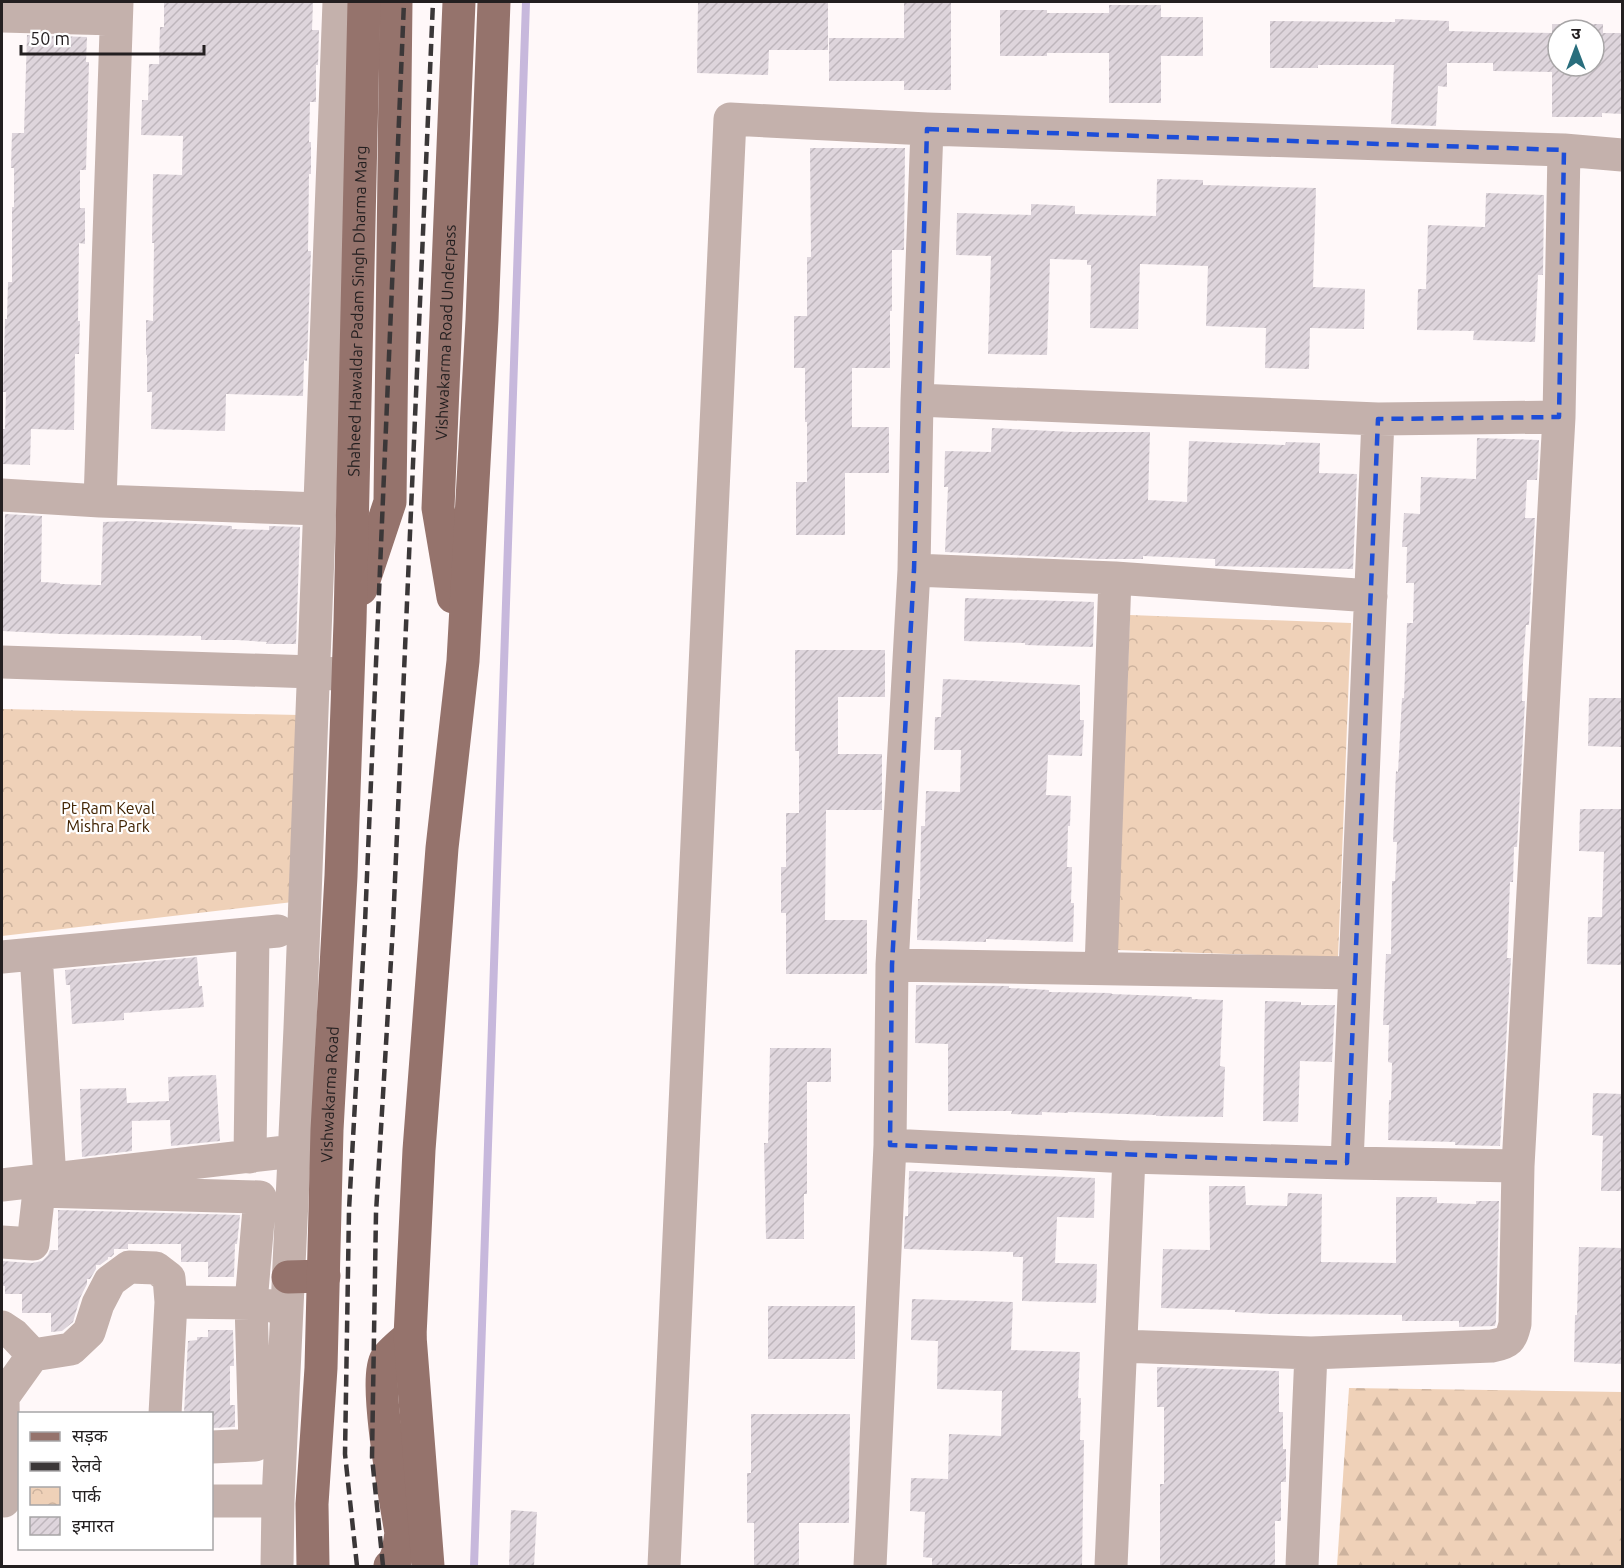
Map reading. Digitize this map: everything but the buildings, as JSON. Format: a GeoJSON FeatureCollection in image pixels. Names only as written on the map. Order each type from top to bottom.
{"type":"FeatureCollection","features":[{"type":"Feature","properties":{"kind":"main road","name":"Shaheed Hawaldar Padam Singh Dharma Marg"},"geometry":{"type":"LineString","coordinates":[[350,622],[364,2]]}},
{"type":"Feature","properties":{"kind":"main road"},"geometry":{"type":"LineString","coordinates":[[350,622],[390,502],[396,2]]}},
{"type":"Feature","properties":{"kind":"main road","name":"Vishwakarma Road Underpass"},"geometry":{"type":"LineString","coordinates":[[459,2],[438,508],[463,661]]}},
{"type":"Feature","properties":{"kind":"main road"},"geometry":{"type":"LineString","coordinates":[[428,1566],[410,1336],[419,1150],[442,848],[463,661],[482,320],[494,2]]}},
{"type":"Feature","properties":{"kind":"main road","name":"Vishwakarma Road"},"geometry":{"type":"LineString","coordinates":[[318,1562],[312,1504],[321,1368],[327,1130],[341,876],[350,622]]}},
{"type":"Feature","properties":{"kind":"main road"},"geometry":{"type":"LineString","coordinates":[[288,1293],[324,1276]]}},
{"type":"Feature","properties":{"kind":"main road"},"geometry":{"type":"LineString","coordinates":[[390,1566],[394,1563],[398,1552],[401,1533],[383,1410],[382,1373],[386,1358],[410,1336]]}},
{"type":"Feature","properties":{"kind":"street"},"geometry":{"type":"LineString","coordinates":[[277,1566],[339,2]]}},
{"type":"Feature","properties":{"kind":"street"},"geometry":{"type":"LineString","coordinates":[[2,16],[116,10],[100,501]]}},
{"type":"Feature","properties":{"kind":"street"},"geometry":{"type":"LineString","coordinates":[[664,1566],[730,119],[927,129],[1564,150],[1623,155]]}},
{"type":"Feature","properties":{"kind":"street"},"geometry":{"type":"LineString","coordinates":[[870,1566],[890,1145],[892,965],[914,570],[927,129]]}},
{"type":"Feature","properties":{"kind":"street"},"geometry":{"type":"LineString","coordinates":[[1121,1346],[1311,1353],[1492,1346],[1504,1344],[1511,1338],[1515,1324],[1518,1166],[1559,417],[1564,150]]}},
{"type":"Feature","properties":{"kind":"street"},"geometry":{"type":"LineString","coordinates":[[918,400],[1378,419],[1559,417]]}},
{"type":"Feature","properties":{"kind":"street"},"geometry":{"type":"LineString","coordinates":[[1347,1163],[1378,419]]}},
{"type":"Feature","properties":{"kind":"street"},"geometry":{"type":"LineString","coordinates":[[2,495],[319,509]]}},
{"type":"Feature","properties":{"kind":"street"},"geometry":{"type":"LineString","coordinates":[[914,570],[1115,578],[1371,596]]}},
{"type":"Feature","properties":{"kind":"street"},"geometry":{"type":"LineString","coordinates":[[1101,968],[1115,578]]}},
{"type":"Feature","properties":{"kind":"street"},"geometry":{"type":"LineString","coordinates":[[2,662],[313,672],[348,676]]}},
{"type":"Feature","properties":{"kind":"street"},"geometry":{"type":"LineString","coordinates":[[2,957],[266,932],[250,1157]]}},
{"type":"Feature","properties":{"kind":"street"},"geometry":{"type":"LineString","coordinates":[[36,954],[50,1179]]}},
{"type":"Feature","properties":{"kind":"street"},"geometry":{"type":"LineString","coordinates":[[892,965],[1355,974]]}},
{"type":"Feature","properties":{"kind":"street"},"geometry":{"type":"LineString","coordinates":[[890,1145],[1129,1157],[1518,1166]]}},
{"type":"Feature","properties":{"kind":"street"},"geometry":{"type":"LineString","coordinates":[[2,1185],[294,1151]]}},
{"type":"Feature","properties":{"kind":"street"},"geometry":{"type":"LineString","coordinates":[[1111,1566],[1129,1157]]}},
{"type":"Feature","properties":{"kind":"street"},"geometry":{"type":"LineString","coordinates":[[2,1242],[33,1244],[39,1191],[260,1197],[251,1303],[255,1445],[213,1447]]}},
{"type":"Feature","properties":{"kind":"street"},"geometry":{"type":"LineString","coordinates":[[8,1501],[2,1468],[2,1396],[33,1355],[71,1349],[89,1332],[98,1304],[110,1281],[129,1267],[156,1268],[169,1278],[171,1302],[165,1412]]}},
{"type":"Feature","properties":{"kind":"street"},"geometry":{"type":"LineString","coordinates":[[171,1302],[251,1303],[288,1293]]}},
{"type":"Feature","properties":{"kind":"street"},"geometry":{"type":"LineString","coordinates":[[2,1327],[14,1335],[33,1355]]}},
{"type":"Feature","properties":{"kind":"street"},"geometry":{"type":"LineString","coordinates":[[1302,1566],[1311,1353]]}},
{"type":"Feature","properties":{"kind":"street"},"geometry":{"type":"LineString","coordinates":[[213,1501],[278,1501]]}},
{"type":"Feature","properties":{"kind":"highlighted area"},"geometry":{"type":"Polygon","coordinates":[[[927,129],[1564,150],[1559,417],[1378,419],[1347,1163],[890,1145],[892,965],[914,570],[927,129]]]}},
{"type":"Feature","properties":{"kind":"green space"},"geometry":{"type":"Polygon","coordinates":[[[1130,615],[1351,623],[1338,958],[1117,950],[1130,615]]]}},
{"type":"Feature","properties":{"kind":"green space","name":"Pt Ram Keval Mishra Park"},"geometry":{"type":"Polygon","coordinates":[[[2,709],[299,715],[293,902],[2,936],[2,709]]]}},
{"type":"Feature","properties":{"kind":"green space"},"geometry":{"type":"Polygon","coordinates":[[[1349,1388],[1622,1392],[1622,1566],[1337,1566],[1349,1388]]]}},
{"type":"Feature","properties":{"kind":"waterway"},"geometry":{"type":"LineString","coordinates":[[474,1566],[526,2]]}},
{"type":"Feature","properties":{"kind":"railway"},"geometry":{"type":"LineString","coordinates":[[357,1566],[345,1454],[349,1210],[365,923],[404,2]]}},
{"type":"Feature","properties":{"kind":"railway"},"geometry":{"type":"LineString","coordinates":[[383,1566],[372,1457],[376,1213],[393,926],[433,2]]}}]}
